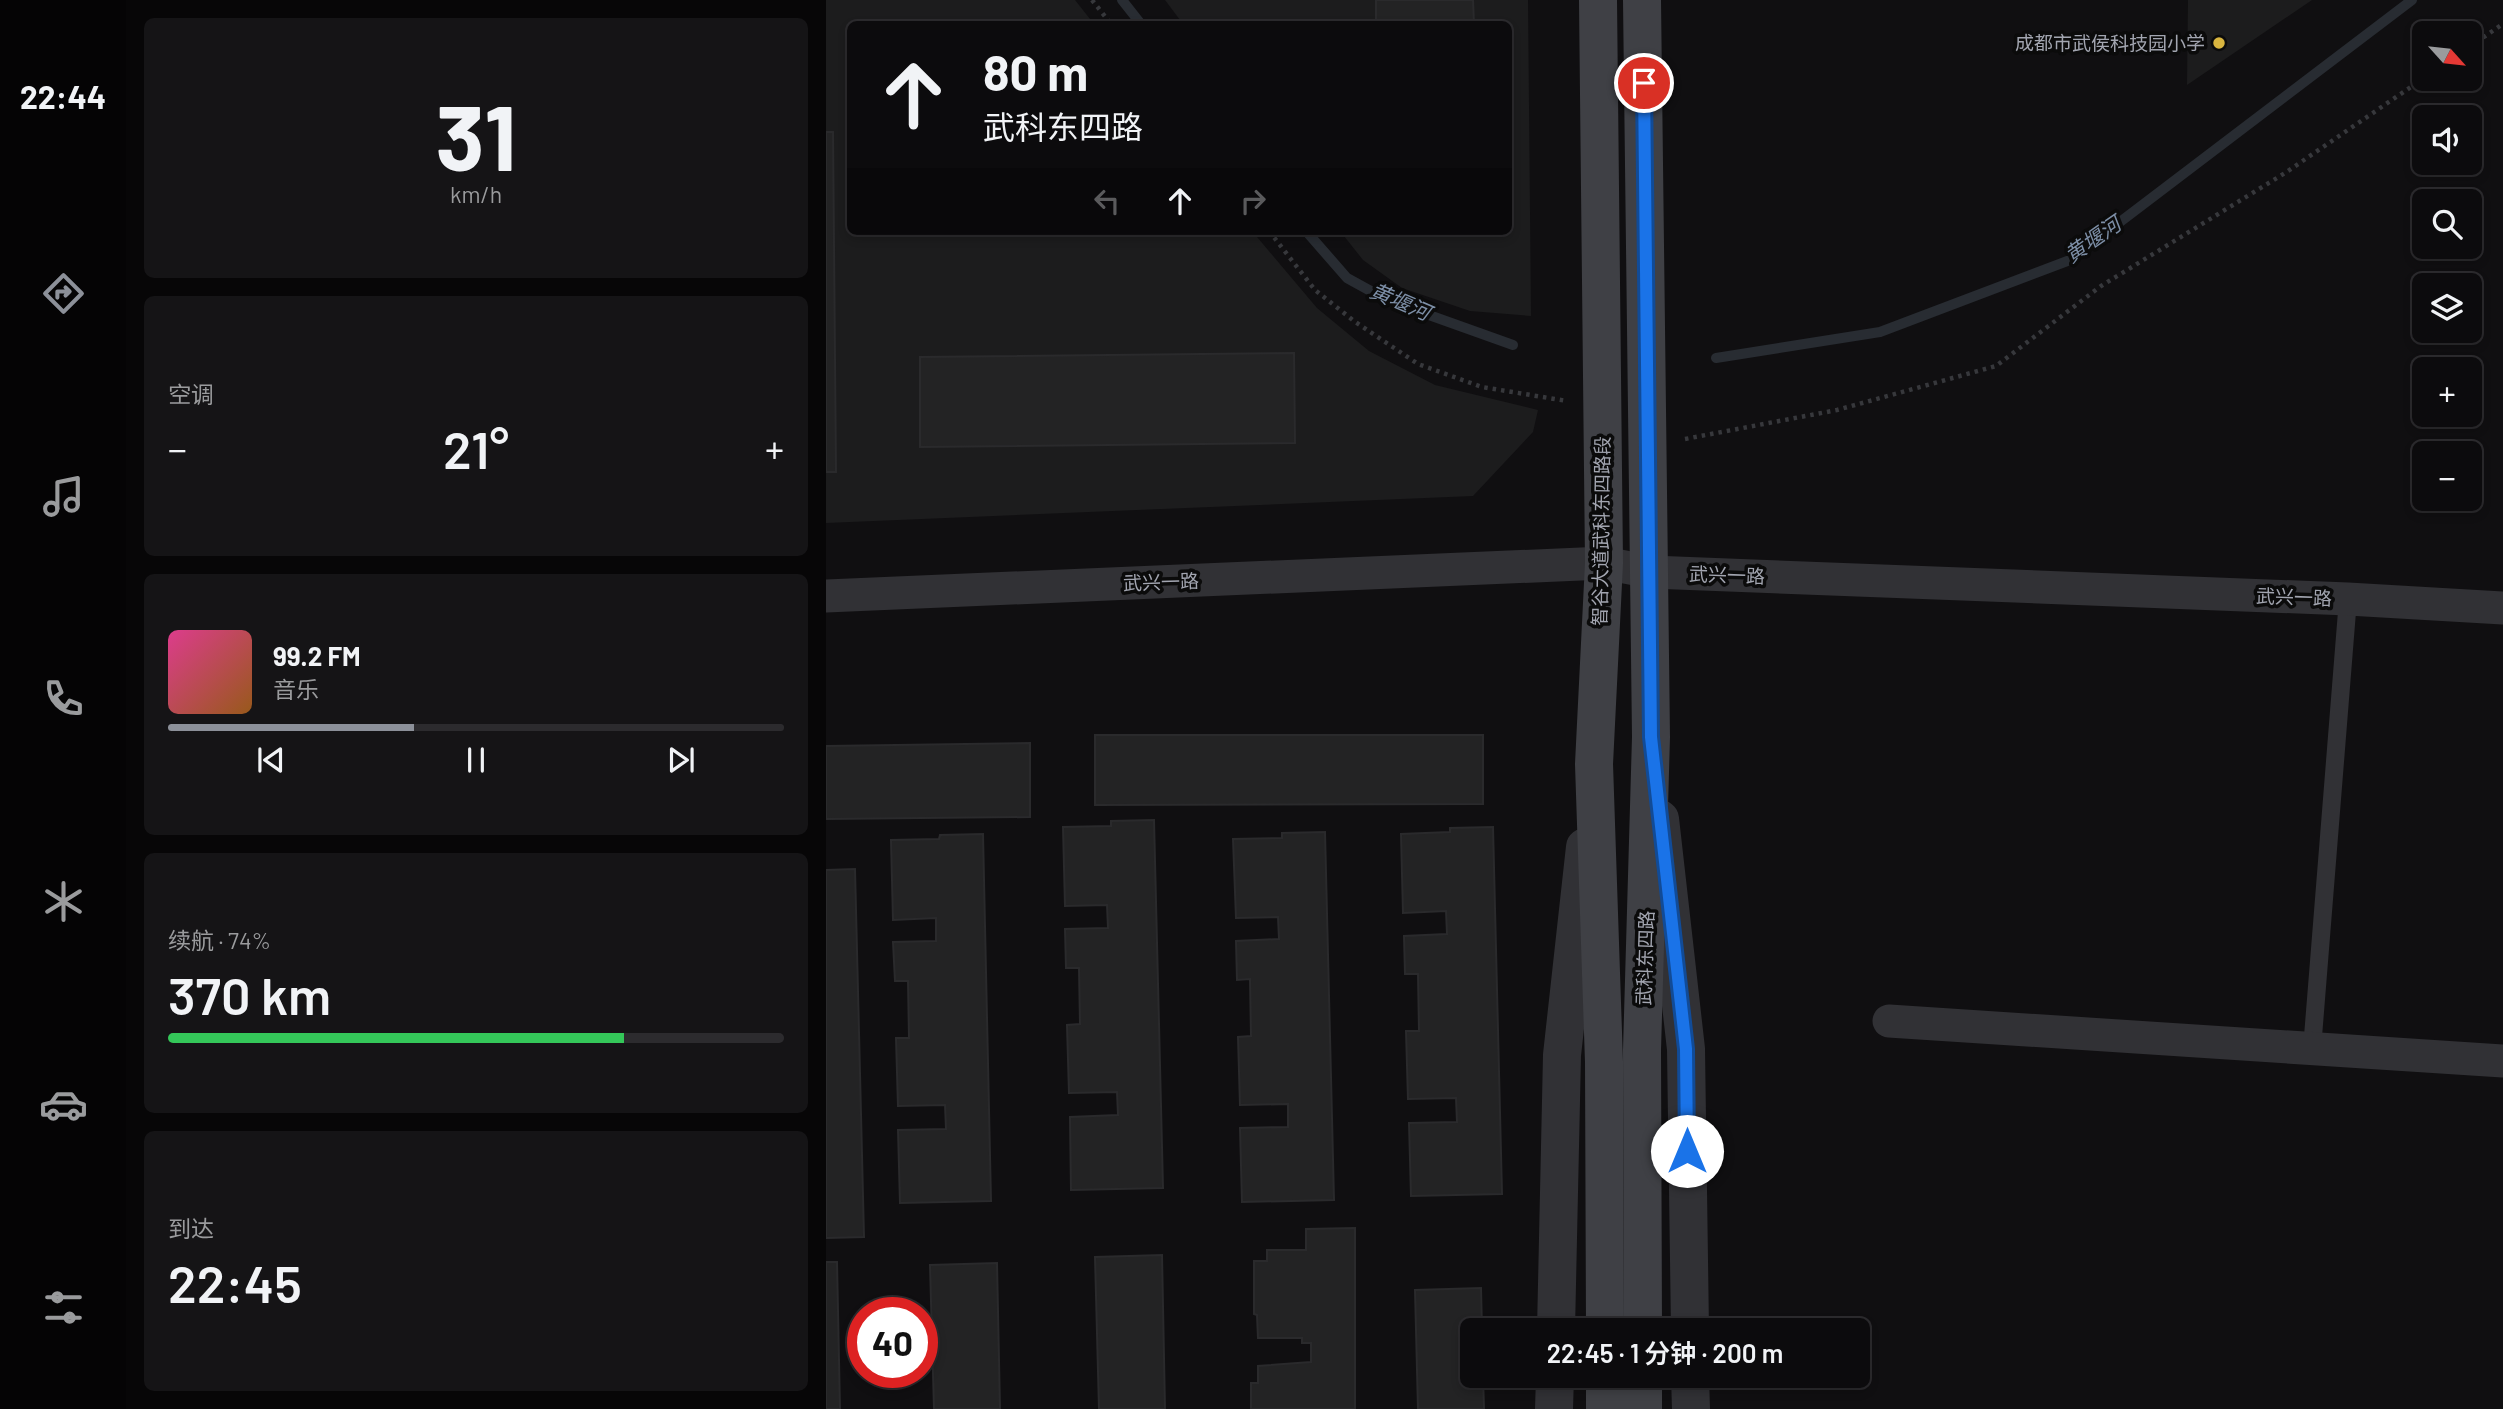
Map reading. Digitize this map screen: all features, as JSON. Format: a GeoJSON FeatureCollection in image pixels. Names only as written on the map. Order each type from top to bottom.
{"type":"FeatureCollection","features":[{"type":"Feature","properties":{"kind":"main road","name":"智谷大道武科东四路段"},"geometry":{"type":"LineString","coordinates":[[1598,0],[1604,563],[1594,764],[1604,1062],[1605,1318]]}},
{"type":"Feature","properties":{"kind":"main road"},"geometry":{"type":"LineString","coordinates":[[1642,0],[1651,572]]}},
{"type":"Feature","properties":{"kind":"main road","name":"武科东四路"},"geometry":{"type":"LineString","coordinates":[[1643,1318],[1642,1050],[1651,737],[1651,572]]}},
{"type":"Feature","properties":{"kind":"main road"},"geometry":{"type":"LineString","coordinates":[[1605,1388],[1605,1409]]}},
{"type":"Feature","properties":{"kind":"main road"},"geometry":{"type":"LineString","coordinates":[[1643,1388],[1643,1409]]}},
{"type":"Feature","properties":{"kind":"street","name":"武兴一路"},"geometry":{"type":"LineString","coordinates":[[826,596],[1604,563],[1651,572],[2348,599],[2503,608]]}},
{"type":"Feature","properties":{"kind":"street"},"geometry":{"type":"LineString","coordinates":[[1651,737],[1686,1049],[1690,1318]]}},
{"type":"Feature","properties":{"kind":"street"},"geometry":{"type":"LineString","coordinates":[[1556,1318],[1562,1055],[1594,764]]}},
{"type":"Feature","properties":{"kind":"street"},"geometry":{"type":"LineString","coordinates":[[1889,1021],[2503,1061]]}},
{"type":"Feature","properties":{"kind":"street"},"geometry":{"type":"LineString","coordinates":[[1554,1409],[1555,1388]]}},
{"type":"Feature","properties":{"kind":"street"},"geometry":{"type":"LineString","coordinates":[[1690,1388],[1691,1409]]}},
{"type":"Feature","properties":{"kind":"lane"},"geometry":{"type":"LineString","coordinates":[[2312,1049],[2348,599]]}},
{"type":"Feature","properties":{"kind":"path"},"geometry":{"type":"LineString","coordinates":[[1092,0],[1109,21]]}},
{"type":"Feature","properties":{"kind":"path"},"geometry":{"type":"LineString","coordinates":[[2482,38],[2503,24]]}},
{"type":"Feature","properties":{"kind":"path"},"geometry":{"type":"LineString","coordinates":[[1649,445],[1837,410],[1996,366],[2101,286],[2285,173],[2412,86]]}},
{"type":"Feature","properties":{"kind":"path"},"geometry":{"type":"LineString","coordinates":[[1272,235],[1315,290],[1354,321],[1418,364],[1482,387],[1602,407]]}},
{"type":"Feature","properties":{"kind":"shaded area"},"geometry":{"type":"Polygon","coordinates":[[[826,0],[1075,0],[1092,21],[847,21],[847,235],[1255,235],[1317,308],[1369,351],[1435,385],[1538,410],[1533,432],[1473,496],[826,523],[826,0]]]}},
{"type":"Feature","properties":{"kind":"shaded area"},"geometry":{"type":"Polygon","coordinates":[[[1165,0],[1528,0],[1531,316],[1470,311],[1402,288],[1363,260],[1343,235],[1512,235],[1512,21],[1181,21],[1165,0]]]}},
{"type":"Feature","properties":{"kind":"shaded area","name":"成都市武侯科技园小学"},"geometry":{"type":"Polygon","coordinates":[[[2188,0],[2312,0],[2187,85],[2188,0]]]}},
{"type":"Feature","properties":{"kind":"building"},"geometry":{"type":"Polygon","coordinates":[[[1376,0],[1473,0],[1474,21],[1376,21],[1376,0]]]}},
{"type":"Feature","properties":{"kind":"building"},"geometry":{"type":"Polygon","coordinates":[[[826,132],[833,132],[836,472],[826,472],[826,132]]]}},
{"type":"Feature","properties":{"kind":"building"},"geometry":{"type":"Polygon","coordinates":[[[1294,353],[1295,443],[920,447],[920,357],[1294,353]]]}},
{"type":"Feature","properties":{"kind":"building"},"geometry":{"type":"Polygon","coordinates":[[[1095,735],[1483,735],[1483,804],[1095,805],[1095,735]]]}},
{"type":"Feature","properties":{"kind":"building"},"geometry":{"type":"Polygon","coordinates":[[[1030,743],[1030,817],[826,819],[826,746],[1030,743]]]}},
{"type":"Feature","properties":{"kind":"building"},"geometry":{"type":"Polygon","coordinates":[[[1154,820],[1163,1188],[1071,1190],[1070,1117],[1118,1115],[1117,1092],[1069,1093],[1067,1025],[1080,1024],[1079,968],[1066,968],[1065,929],[1108,928],[1107,905],[1065,906],[1063,827],[1111,826],[1111,821],[1154,820]]]}},
{"type":"Feature","properties":{"kind":"building"},"geometry":{"type":"Polygon","coordinates":[[[1493,827],[1502,1194],[1411,1196],[1409,1123],[1457,1122],[1456,1098],[1408,1099],[1406,1031],[1419,1031],[1418,974],[1405,974],[1404,936],[1447,934],[1446,911],[1403,913],[1401,834],[1450,832],[1450,828],[1493,827]]]}},
{"type":"Feature","properties":{"kind":"building"},"geometry":{"type":"Polygon","coordinates":[[[1325,832],[1334,1200],[1242,1202],[1240,1128],[1288,1127],[1288,1104],[1240,1105],[1238,1037],[1251,1036],[1250,979],[1237,980],[1236,941],[1279,939],[1278,917],[1236,918],[1233,839],[1282,838],[1282,833],[1325,832]]]}},
{"type":"Feature","properties":{"kind":"building"},"geometry":{"type":"Polygon","coordinates":[[[983,834],[991,1201],[900,1203],[898,1130],[946,1129],[945,1105],[898,1106],[896,1038],[909,1038],[908,981],[895,981],[893,942],[936,941],[936,918],[893,920],[891,840],[939,839],[940,835],[983,834]]]}},
{"type":"Feature","properties":{"kind":"building"},"geometry":{"type":"Polygon","coordinates":[[[855,869],[864,1237],[826,1238],[826,870],[855,869]]]}},
{"type":"Feature","properties":{"kind":"building"},"geometry":{"type":"Polygon","coordinates":[[[1355,1228],[1355,1409],[1251,1409],[1251,1383],[1258,1383],[1258,1366],[1311,1362],[1311,1343],[1302,1343],[1302,1338],[1258,1338],[1257,1315],[1254,1314],[1254,1261],[1267,1261],[1267,1250],[1306,1250],[1306,1229],[1355,1228]]]}},
{"type":"Feature","properties":{"kind":"building"},"geometry":{"type":"Polygon","coordinates":[[[1162,1255],[1165,1409],[1099,1409],[1095,1257],[1162,1255]]]}},
{"type":"Feature","properties":{"kind":"building"},"geometry":{"type":"Polygon","coordinates":[[[826,1262],[837,1262],[840,1409],[826,1409],[826,1262]]]}},
{"type":"Feature","properties":{"kind":"building"},"geometry":{"type":"Polygon","coordinates":[[[997,1263],[1000,1409],[934,1409],[933,1388],[938,1388],[938,1297],[931,1297],[930,1265],[997,1263]]]}},
{"type":"Feature","properties":{"kind":"building"},"geometry":{"type":"Polygon","coordinates":[[[1481,1288],[1482,1318],[1460,1318],[1460,1388],[1483,1388],[1484,1409],[1418,1409],[1415,1290],[1481,1288]]]}},
{"type":"Feature","properties":{"kind":"waterway","name":"黄堰河"},"geometry":{"type":"LineString","coordinates":[[1122,0],[1139,21]]}},
{"type":"Feature","properties":{"kind":"waterway","name":"黄堰河"},"geometry":{"type":"LineString","coordinates":[[1716,358],[1880,332],[2070,260],[2412,0]]}},
{"type":"Feature","properties":{"kind":"waterway","name":"黄堰河"},"geometry":{"type":"LineString","coordinates":[[1309,235],[1347,278],[1387,300],[1513,345]]}},
{"type":"Feature","properties":{"kind":"place","name":"成都市武侯科技园小学"},"geometry":{"type":"Point","coordinates":[2219,43]}},
{"type":"Feature","properties":{"kind":"route"},"geometry":{"type":"LineString","coordinates":[[1644,83],[1651,737],[1686,1049],[1687,1151]]}}]}
